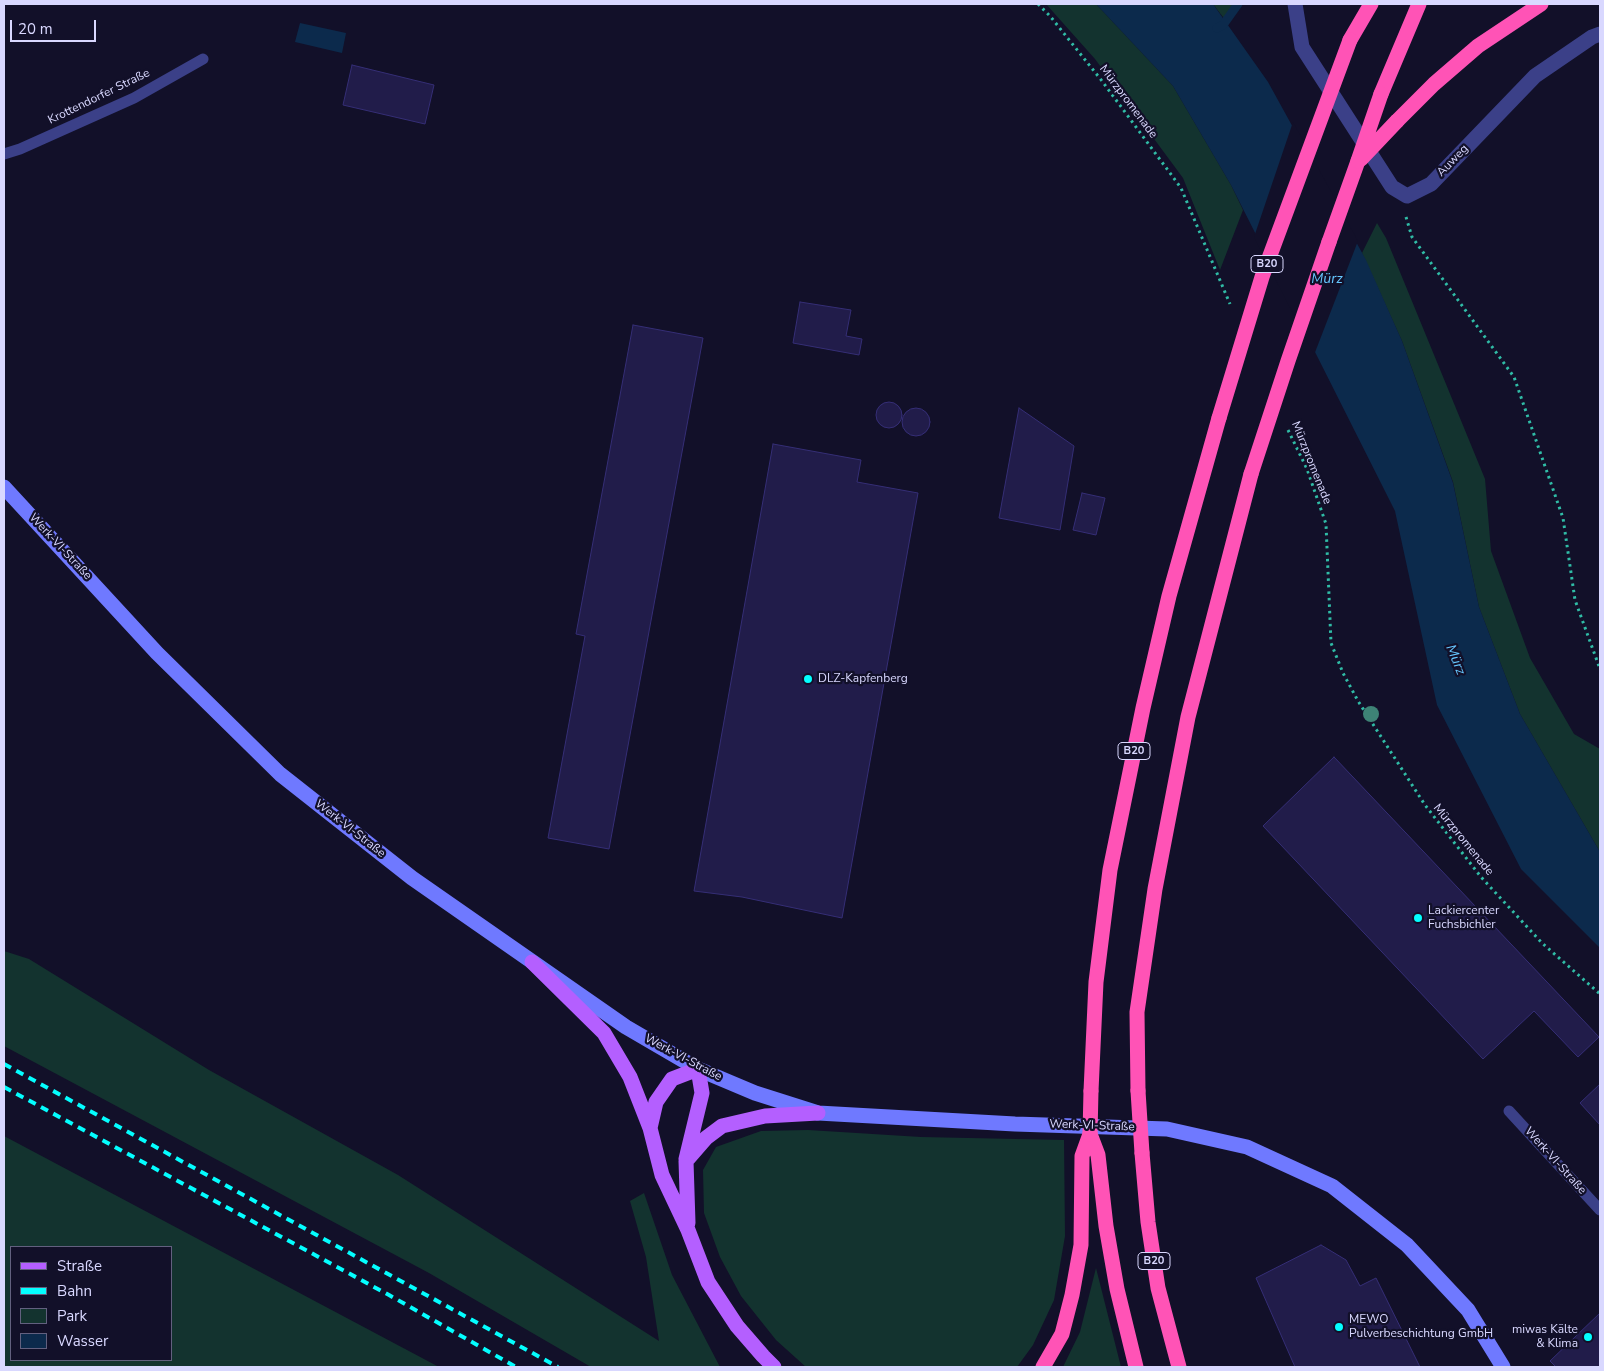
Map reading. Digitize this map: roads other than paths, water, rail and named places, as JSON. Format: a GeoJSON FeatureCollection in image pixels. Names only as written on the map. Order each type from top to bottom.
{"type":"FeatureCollection","features":[{"type":"Feature","properties":{"kind":"highway"},"geometry":{"type":"LineString","coordinates":[[1350,40],[1358,4]]}},
{"type":"Feature","properties":{"kind":"highway","name":"B20"},"geometry":{"type":"LineString","coordinates":[[1136,1367],[1116,1289],[1106,1226],[1098,1155],[1090,1134],[1096,982],[1110,870],[1143,708],[1165,615],[1219,418],[1262,277],[1350,40],[1371,4]]}},
{"type":"Feature","properties":{"kind":"highway","name":"B20"},"geometry":{"type":"LineString","coordinates":[[1179,1367],[1158,1288],[1148,1222],[1138,1091],[1138,1012],[1155,888],[1188,717],[1252,474],[1288,361],[1381,94],[1419,4]]}},
{"type":"Feature","properties":{"kind":"highway"},"geometry":{"type":"LineString","coordinates":[[1358,162],[1434,84],[1478,46],[1541,4]]}},
{"type":"Feature","properties":{"kind":"highway"},"geometry":{"type":"LineString","coordinates":[[1043,1367],[1062,1334],[1072,1295],[1081,1245],[1082,1156],[1090,1134]]}},
{"type":"Feature","properties":{"kind":"main road","name":"Werk-VI-Straße"},"geometry":{"type":"LineString","coordinates":[[4,487],[157,653],[280,774],[412,878],[626,1027],[698,1068],[755,1093],[818,1113],[1016,1124],[1167,1129],[1247,1147],[1332,1186],[1407,1245],[1468,1310],[1503,1367]]}},
{"type":"Feature","properties":{"kind":"main road"},"geometry":{"type":"LineString","coordinates":[[532,962],[604,1033],[630,1077],[650,1128],[662,1175],[688,1230],[708,1282],[738,1326],[774,1367]]}},
{"type":"Feature","properties":{"kind":"main road"},"geometry":{"type":"LineString","coordinates":[[650,1128],[656,1102],[672,1079],[698,1068],[702,1093],[686,1161],[688,1230]]}},
{"type":"Feature","properties":{"kind":"main road"},"geometry":{"type":"LineString","coordinates":[[686,1161],[706,1138],[722,1126],[765,1116],[818,1113]]}},
{"type":"Feature","properties":{"kind":"street","name":"Auweg"},"geometry":{"type":"LineString","coordinates":[[1295,4],[1302,47],[1392,187],[1407,196],[1432,184],[1535,76],[1600,34]]}},
{"type":"Feature","properties":{"kind":"lane","name":"Krottendorfer Straße"},"geometry":{"type":"LineString","coordinates":[[4,154],[20,149],[134,98],[203,59]]}},
{"type":"Feature","properties":{"kind":"lane","name":"Werk-VI-Straße"},"geometry":{"type":"LineString","coordinates":[[1509,1111],[1600,1210]]}},
{"type":"Feature","properties":{"kind":"water","name":"Mürz"},"geometry":{"type":"Polygon","coordinates":[[[1096,4],[1213,4],[1268,82],[1366,260],[1402,341],[1453,483],[1479,607],[1520,714],[1600,852],[1600,948],[1521,869],[1437,705],[1395,511],[1231,185],[1173,86],[1096,4]]]}},
{"type":"Feature","properties":{"kind":"water"},"geometry":{"type":"Polygon","coordinates":[[[300,23],[346,33],[342,53],[295,42],[300,23]]]}},
{"type":"Feature","properties":{"kind":"waterway"},"geometry":{"type":"LineString","coordinates":[[1217,28],[1223,25],[1238,4]]}},
{"type":"Feature","properties":{"kind":"railway"},"geometry":{"type":"LineString","coordinates":[[4,1064],[558,1367]]}},
{"type":"Feature","properties":{"kind":"railway"},"geometry":{"type":"LineString","coordinates":[[4,1087],[389,1295],[516,1367]]}},
{"type":"Feature","properties":{"kind":"place","name":"DLZ-Kapfenberg"},"geometry":{"type":"Point","coordinates":[808,679]}},
{"type":"Feature","properties":{"kind":"place","name":"Lackiercenter Fuchsbichler"},"geometry":{"type":"Point","coordinates":[1418,918]}},
{"type":"Feature","properties":{"kind":"place","name":"MEWO Pulverbeschichtung GmbH"},"geometry":{"type":"Point","coordinates":[1339,1327]}},
{"type":"Feature","properties":{"kind":"place","name":"miwas Kälte & Klima"},"geometry":{"type":"Point","coordinates":[1588,1337]}}]}
